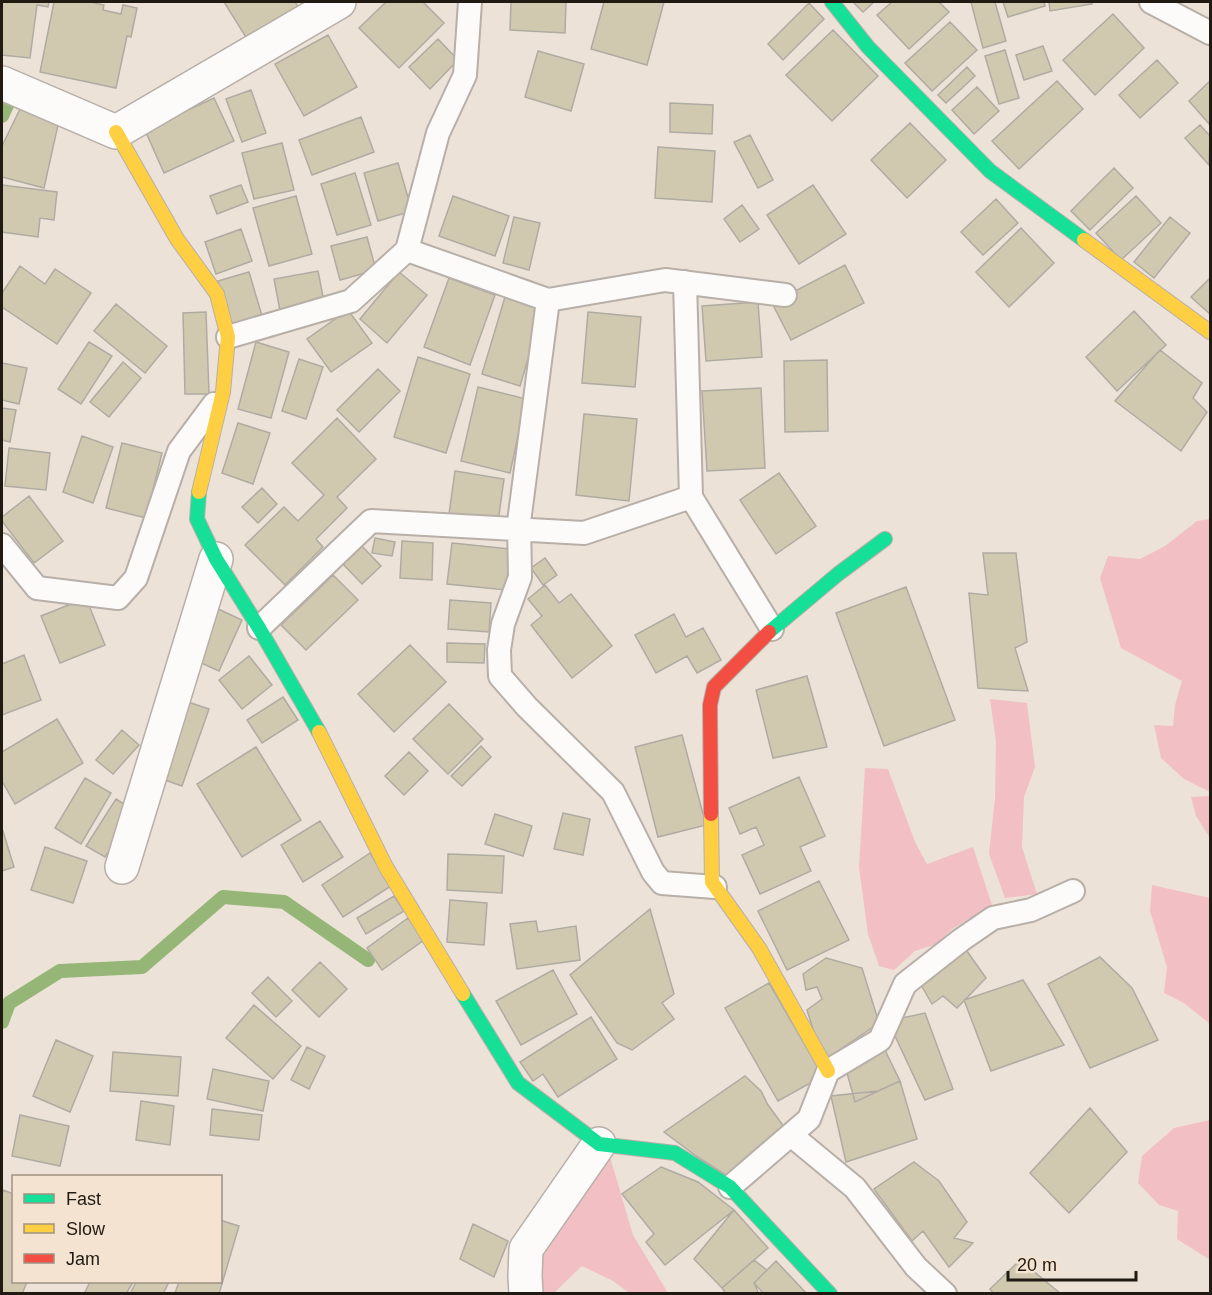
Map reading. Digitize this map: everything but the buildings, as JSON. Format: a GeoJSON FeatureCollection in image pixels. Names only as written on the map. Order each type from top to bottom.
{"type":"FeatureCollection","features":[{"type":"Feature","properties":{"kind":"street"},"geometry":{"type":"LineString","coordinates":[[116,132],[339,2]]}},
{"type":"Feature","properties":{"kind":"street"},"geometry":{"type":"LineString","coordinates":[[832,2],[868,47],[990,171],[1210,332]]}},
{"type":"Feature","properties":{"kind":"street"},"geometry":{"type":"LineString","coordinates":[[2,83],[116,132],[177,239],[217,294],[228,337],[223,392],[200,482],[197,519],[216,559],[260,628],[322,737],[386,867],[518,1083],[599,1144],[675,1153],[730,1187],[830,1293]]}},
{"type":"Feature","properties":{"kind":"street"},"geometry":{"type":"LineString","coordinates":[[828,1071],[759,948],[712,882],[710,717],[714,687],[772,629],[885,538]]}},
{"type":"Feature","properties":{"kind":"street"},"geometry":{"type":"LineString","coordinates":[[122,867],[216,559]]}},
{"type":"Feature","properties":{"kind":"street"},"geometry":{"type":"LineString","coordinates":[[526,1293],[526,1249],[599,1144]]}},
{"type":"Feature","properties":{"kind":"lane"},"geometry":{"type":"LineString","coordinates":[[228,337],[351,301],[407,250],[438,133],[465,75],[470,2]]}},
{"type":"Feature","properties":{"kind":"lane"},"geometry":{"type":"LineString","coordinates":[[1151,2],[1210,33]]}},
{"type":"Feature","properties":{"kind":"lane"},"geometry":{"type":"LineString","coordinates":[[407,250],[548,300],[665,280],[786,295]]}},
{"type":"Feature","properties":{"kind":"lane"},"geometry":{"type":"LineString","coordinates":[[685,282],[691,497],[772,629]]}},
{"type":"Feature","properties":{"kind":"lane"},"geometry":{"type":"LineString","coordinates":[[548,300],[519,522],[520,577],[503,624],[498,650],[500,676],[527,707],[613,792],[653,872],[662,883],[715,887]]}},
{"type":"Feature","properties":{"kind":"lane"},"geometry":{"type":"LineString","coordinates":[[2,544],[37,588],[118,598],[136,578],[179,451],[223,392]]}},
{"type":"Feature","properties":{"kind":"lane"},"geometry":{"type":"LineString","coordinates":[[260,628],[370,521],[584,533],[691,497]]}},
{"type":"Feature","properties":{"kind":"lane"},"geometry":{"type":"LineString","coordinates":[[730,1187],[809,1119],[828,1071],[880,1040],[905,984],[993,918],[1031,910],[1073,891]]}},
{"type":"Feature","properties":{"kind":"lane"},"geometry":{"type":"LineString","coordinates":[[791,1135],[855,1188],[916,1267],[945,1293]]}},
{"type":"Feature","properties":{"kind":"shaded area"},"geometry":{"type":"Polygon","coordinates":[[[1210,519],[1210,792],[1184,779],[1161,758],[1154,725],[1173,726],[1175,705],[1182,681],[1121,648],[1100,578],[1108,556],[1140,559],[1165,546],[1197,521],[1210,519]]]}},
{"type":"Feature","properties":{"kind":"shaded area"},"geometry":{"type":"Polygon","coordinates":[[[990,699],[1027,703],[1035,767],[1024,797],[1022,847],[1037,894],[1005,898],[989,854],[995,798],[996,741],[990,699]]]}},
{"type":"Feature","properties":{"kind":"shaded area"},"geometry":{"type":"Polygon","coordinates":[[[865,768],[888,769],[915,842],[927,864],[973,847],[992,905],[952,929],[937,944],[915,951],[894,970],[879,966],[868,934],[859,867],[865,768]]]}},
{"type":"Feature","properties":{"kind":"shaded area"},"geometry":{"type":"Polygon","coordinates":[[[1210,796],[1210,838],[1196,816],[1191,797],[1210,796]]]}},
{"type":"Feature","properties":{"kind":"shaded area"},"geometry":{"type":"Polygon","coordinates":[[[1152,885],[1210,898],[1210,1024],[1184,1003],[1164,993],[1167,967],[1150,911],[1152,885]]]}},
{"type":"Feature","properties":{"kind":"shaded area"},"geometry":{"type":"Polygon","coordinates":[[[1210,1120],[1210,1260],[1177,1239],[1178,1211],[1159,1205],[1138,1183],[1142,1156],[1174,1128],[1210,1120]]]}},
{"type":"Feature","properties":{"kind":"shaded area"},"geometry":{"type":"Polygon","coordinates":[[[608,1150],[633,1235],[668,1293],[629,1293],[613,1281],[582,1266],[554,1293],[536,1293],[540,1252],[608,1150]]]}},
{"type":"Feature","properties":{"kind":"waterway"},"geometry":{"type":"LineString","coordinates":[[2,116],[8,103]]}},
{"type":"Feature","properties":{"kind":"waterway"},"geometry":{"type":"LineString","coordinates":[[2,1022],[9,1003],[60,971],[142,967],[223,897],[284,902],[368,960]]}},
{"type":"Feature","properties":{"kind":"traffic: fast"},"geometry":{"type":"LineString","coordinates":[[832,2],[868,47],[990,171],[1084,240]]}},
{"type":"Feature","properties":{"kind":"traffic: fast"},"geometry":{"type":"LineString","coordinates":[[199,492],[197,519],[216,559],[319,732]]}},
{"type":"Feature","properties":{"kind":"traffic: fast"},"geometry":{"type":"LineString","coordinates":[[769,632],[838,574],[885,539]]}},
{"type":"Feature","properties":{"kind":"traffic: fast"},"geometry":{"type":"LineString","coordinates":[[463,994],[518,1083],[599,1144],[675,1153],[730,1187],[830,1294]]}},
{"type":"Feature","properties":{"kind":"traffic: slow"},"geometry":{"type":"LineString","coordinates":[[116,132],[177,239],[217,294],[228,337],[223,392],[199,492]]}},
{"type":"Feature","properties":{"kind":"traffic: slow"},"geometry":{"type":"LineString","coordinates":[[1084,240],[1210,332]]}},
{"type":"Feature","properties":{"kind":"traffic: slow"},"geometry":{"type":"LineString","coordinates":[[319,732],[386,867],[463,994]]}},
{"type":"Feature","properties":{"kind":"traffic: slow"},"geometry":{"type":"LineString","coordinates":[[711,814],[712,882],[759,948],[828,1071]]}},
{"type":"Feature","properties":{"kind":"traffic: jam"},"geometry":{"type":"LineString","coordinates":[[711,814],[710,705],[714,687],[769,632]]}}]}
